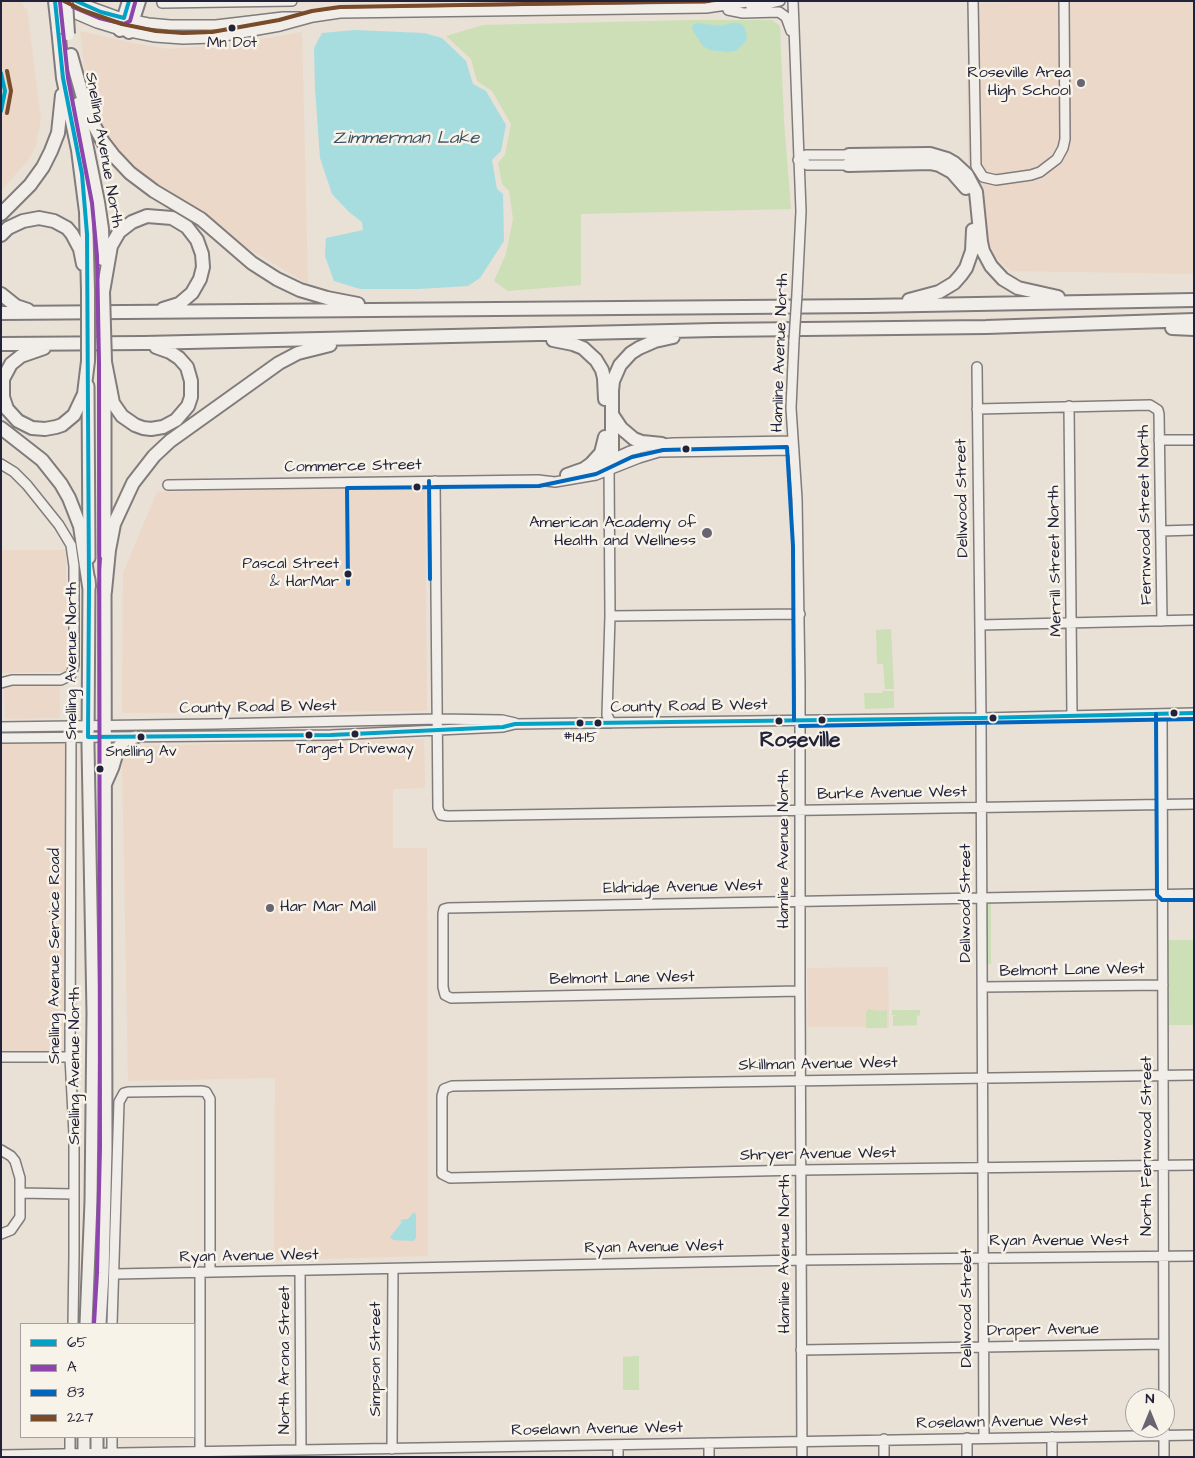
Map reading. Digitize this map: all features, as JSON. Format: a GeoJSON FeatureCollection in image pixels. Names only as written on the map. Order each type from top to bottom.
{"type":"FeatureCollection","features":[{"type":"Feature","properties":{"kind":"highway","name":"Snelling Avenue North"},"geometry":{"type":"LineString","coordinates":[[56,1],[71,55],[100,209],[105,362]]}},
{"type":"Feature","properties":{"kind":"highway","name":"Snelling Avenue North"},"geometry":{"type":"LineString","coordinates":[[66,1],[63,31],[63,78],[78,150],[86,212],[88,361]]}},
{"type":"Feature","properties":{"kind":"highway"},"geometry":{"type":"LineString","coordinates":[[126,25],[129,1]]}},
{"type":"Feature","properties":{"kind":"highway"},"geometry":{"type":"LineString","coordinates":[[126,25],[139,1]]}},
{"type":"Feature","properties":{"kind":"highway"},"geometry":{"type":"LineString","coordinates":[[71,55],[88,113],[103,142],[117,160],[142,182],[201,220],[241,254],[266,272],[300,290],[342,302],[470,308]]}},
{"type":"Feature","properties":{"kind":"highway"},"geometry":{"type":"LineString","coordinates":[[1,214],[30,185],[43,167],[51,151],[58,133],[63,78]]}},
{"type":"Feature","properties":{"kind":"highway"},"geometry":{"type":"LineString","coordinates":[[1,203],[51,151]]}},
{"type":"Feature","properties":{"kind":"highway"},"geometry":{"type":"LineString","coordinates":[[848,160],[930,154],[954,163],[967,175],[976,192],[981,242],[986,259],[996,273],[1010,284],[1027,291],[1100,303]]}},
{"type":"Feature","properties":{"kind":"highway"},"geometry":{"type":"LineString","coordinates":[[848,160],[939,165],[952,172],[963,183],[970,197],[972,208],[972,251],[966,268],[954,283],[939,292],[921,298],[868,306]]}},
{"type":"Feature","properties":{"kind":"highway"},"geometry":{"type":"LineString","coordinates":[[103,292],[111,246],[119,232],[139,218],[147,216],[163,216],[179,222],[192,233],[200,246],[203,263],[200,279],[192,293],[179,304],[139,313]]}},
{"type":"Feature","properties":{"kind":"highway"},"geometry":{"type":"LineString","coordinates":[[1,235],[15,224],[32,219],[47,219],[61,224],[72,234],[80,249],[88,291]]}},
{"type":"Feature","properties":{"kind":"highway"},"geometry":{"type":"LineString","coordinates":[[1,294],[16,306],[37,313]]}},
{"type":"Feature","properties":{"kind":"highway"},"geometry":{"type":"LineString","coordinates":[[1,314],[470,308],[868,306],[1194,300]]}},
{"type":"Feature","properties":{"kind":"highway"},"geometry":{"type":"LineString","coordinates":[[1,344],[510,336],[714,330],[986,327],[1194,320]]}},
{"type":"Feature","properties":{"kind":"highway"},"geometry":{"type":"LineString","coordinates":[[1092,324],[1194,329]]}},
{"type":"Feature","properties":{"kind":"highway"},"geometry":{"type":"LineString","coordinates":[[609,466],[612,453],[613,381],[620,365],[631,353],[646,344],[665,338],[714,330]]}},
{"type":"Feature","properties":{"kind":"highway"},"geometry":{"type":"LineString","coordinates":[[510,336],[573,344],[583,348],[596,360],[604,378],[605,437],[609,466]]}},
{"type":"Feature","properties":{"kind":"highway"},"geometry":{"type":"LineString","coordinates":[[105,591],[110,541],[120,509],[140,472],[161,449],[288,358],[325,346],[394,338]]}},
{"type":"Feature","properties":{"kind":"highway"},"geometry":{"type":"LineString","coordinates":[[105,362],[113,403],[122,416],[143,428],[156,429],[170,424],[188,406],[192,388],[190,375],[182,361],[170,352],[144,343]]}},
{"type":"Feature","properties":{"kind":"highway"},"geometry":{"type":"LineString","coordinates":[[70,344],[31,351],[11,364],[4,379],[2,391],[7,408],[14,418],[27,426],[38,429],[56,427],[68,420],[74,415],[81,402],[88,361]]}},
{"type":"Feature","properties":{"kind":"highway"},"geometry":{"type":"LineString","coordinates":[[613,416],[621,428],[634,439],[642,442],[662,444]]}},
{"type":"Feature","properties":{"kind":"highway"},"geometry":{"type":"LineString","coordinates":[[1,428],[42,460],[61,484],[69,498],[80,526],[90,586]]}},
{"type":"Feature","properties":{"kind":"highway"},"geometry":{"type":"LineString","coordinates":[[567,475],[584,469],[591,464],[601,453],[605,437]]}},
{"type":"Feature","properties":{"kind":"main road","name":"Snelling Avenue North"},"geometry":{"type":"LineString","coordinates":[[86,1323],[91,1202],[93,1013],[88,732],[90,586],[88,361]]}},
{"type":"Feature","properties":{"kind":"main road","name":"Snelling Avenue North"},"geometry":{"type":"LineString","coordinates":[[100,1323],[106,1148],[105,362]]}},
{"type":"Feature","properties":{"kind":"main road"},"geometry":{"type":"LineString","coordinates":[[105,787],[114,767],[119,746],[126,740],[136,737]]}},
{"type":"Feature","properties":{"kind":"main road"},"geometry":{"type":"LineString","coordinates":[[84,1438],[84,1455]]}},
{"type":"Feature","properties":{"kind":"main road"},"geometry":{"type":"LineString","coordinates":[[97,1438],[97,1455]]}},
{"type":"Feature","properties":{"kind":"street"},"geometry":{"type":"LineString","coordinates":[[50,1],[80,16],[126,25],[192,26],[433,6],[758,8],[780,1]]}},
{"type":"Feature","properties":{"kind":"street"},"geometry":{"type":"LineString","coordinates":[[75,1],[126,25]]}},
{"type":"Feature","properties":{"kind":"street"},"geometry":{"type":"LineString","coordinates":[[162,1],[162,3],[292,1]]}},
{"type":"Feature","properties":{"kind":"street"},"geometry":{"type":"LineString","coordinates":[[723,8],[731,4],[754,1]]}},
{"type":"Feature","properties":{"kind":"street","name":"Hamline Avenue North"},"geometry":{"type":"LineString","coordinates":[[793,1],[793,37],[801,160],[798,294],[791,390],[797,499],[800,614],[802,1457]]}},
{"type":"Feature","properties":{"kind":"street"},"geometry":{"type":"LineString","coordinates":[[973,1],[976,166],[983,177],[996,180],[1040,172],[1057,159],[1063,148],[1065,139],[1064,1]]}},
{"type":"Feature","properties":{"kind":"street"},"geometry":{"type":"LineString","coordinates":[[723,8],[743,13],[779,12],[786,18],[793,37]]}},
{"type":"Feature","properties":{"kind":"street"},"geometry":{"type":"LineString","coordinates":[[801,160],[807,166],[848,160]]}},
{"type":"Feature","properties":{"kind":"street","name":"Dellwood Street"},"geometry":{"type":"LineString","coordinates":[[978,367],[982,808],[984,1438]]}},
{"type":"Feature","properties":{"kind":"street","name":"Fernwood Street North"},"geometry":{"type":"LineString","coordinates":[[1069,406],[1150,405],[1158,410],[1162,620]]}},
{"type":"Feature","properties":{"kind":"street"},"geometry":{"type":"LineString","coordinates":[[977,409],[1069,406]]}},
{"type":"Feature","properties":{"kind":"street","name":"Merrill Street North"},"geometry":{"type":"LineString","coordinates":[[1069,406],[1072,716]]}},
{"type":"Feature","properties":{"kind":"street"},"geometry":{"type":"LineString","coordinates":[[1159,440],[1194,440]]}},
{"type":"Feature","properties":{"kind":"street","name":"Commerce Street"},"geometry":{"type":"LineString","coordinates":[[168,485],[538,480],[555,482],[582,478],[609,466],[636,449],[662,444],[793,445]]}},
{"type":"Feature","properties":{"kind":"street","name":"Commerce Street"},"geometry":{"type":"LineString","coordinates":[[538,480],[609,466],[659,452],[793,445]]}},
{"type":"Feature","properties":{"kind":"street"},"geometry":{"type":"LineString","coordinates":[[1,464],[14,472],[27,484],[66,535],[71,545],[74,583],[74,665],[70,675],[60,680],[12,680],[1,683]]}},
{"type":"Feature","properties":{"kind":"street"},"geometry":{"type":"LineString","coordinates":[[609,466],[610,616],[607,715],[611,723]]}},
{"type":"Feature","properties":{"kind":"street"},"geometry":{"type":"LineString","coordinates":[[435,481],[438,730]]}},
{"type":"Feature","properties":{"kind":"street"},"geometry":{"type":"LineString","coordinates":[[1161,531],[1194,530]]}},
{"type":"Feature","properties":{"kind":"street"},"geometry":{"type":"LineString","coordinates":[[610,616],[800,614]]}},
{"type":"Feature","properties":{"kind":"street"},"geometry":{"type":"LineString","coordinates":[[980,625],[1194,620]]}},
{"type":"Feature","properties":{"kind":"street","name":"County Road B West"},"geometry":{"type":"LineString","coordinates":[[105,731],[136,737],[324,735],[503,727],[515,724],[981,718],[1194,713]]}},
{"type":"Feature","properties":{"kind":"street"},"geometry":{"type":"LineString","coordinates":[[1162,714],[1163,894]]}},
{"type":"Feature","properties":{"kind":"street","name":"County Road B West"},"geometry":{"type":"LineString","coordinates":[[1,726],[88,732],[438,719],[502,720],[515,724]]}},
{"type":"Feature","properties":{"kind":"street","name":"Burke Avenue West"},"geometry":{"type":"LineString","coordinates":[[438,730],[438,808],[441,815],[448,816],[1194,804]]}},
{"type":"Feature","properties":{"kind":"street","name":"County Road B West"},"geometry":{"type":"LineString","coordinates":[[1,738],[71,737],[88,732]]}},
{"type":"Feature","properties":{"kind":"street","name":"Snelling Avenue Service Road"},"geometry":{"type":"LineString","coordinates":[[71,737],[70,1057],[74,1134],[73,1323]]}},
{"type":"Feature","properties":{"kind":"street","name":"North Fernwood Street"},"geometry":{"type":"LineString","coordinates":[[1163,894],[1164,1388]]}},
{"type":"Feature","properties":{"kind":"street","name":"Eldridge Avenue West"},"geometry":{"type":"LineString","coordinates":[[445,995],[443,987],[444,910],[448,908],[1194,894]]}},
{"type":"Feature","properties":{"kind":"street","name":"Belmont Lane West"},"geometry":{"type":"LineString","coordinates":[[982,987],[1163,985]]}},
{"type":"Feature","properties":{"kind":"street","name":"Belmont Lane West"},"geometry":{"type":"LineString","coordinates":[[445,995],[451,998],[800,991]]}},
{"type":"Feature","properties":{"kind":"street"},"geometry":{"type":"LineString","coordinates":[[1,1057],[70,1057]]}},
{"type":"Feature","properties":{"kind":"street","name":"Skillman Avenue West"},"geometry":{"type":"LineString","coordinates":[[444,1176],[442,1169],[442,1096],[444,1089],[452,1086],[1194,1074]]}},
{"type":"Feature","properties":{"kind":"street"},"geometry":{"type":"LineString","coordinates":[[112,1323],[121,1099],[128,1092],[201,1091],[206,1092],[209,1096],[211,1104],[210,1272]]}},
{"type":"Feature","properties":{"kind":"street"},"geometry":{"type":"LineString","coordinates":[[1,1150],[11,1156],[18,1167],[20,1178],[20,1210],[17,1223],[11,1230],[1,1234]]}},
{"type":"Feature","properties":{"kind":"street","name":"Shryer Avenue West"},"geometry":{"type":"LineString","coordinates":[[444,1176],[450,1178],[801,1170],[1194,1165]]}},
{"type":"Feature","properties":{"kind":"street"},"geometry":{"type":"LineString","coordinates":[[20,1193],[74,1194]]}},
{"type":"Feature","properties":{"kind":"street","name":"Ryan Avenue West"},"geometry":{"type":"LineString","coordinates":[[115,1274],[801,1260],[1194,1256]]}},
{"type":"Feature","properties":{"kind":"street","name":"Simpson Street"},"geometry":{"type":"LineString","coordinates":[[392,1449],[393,1269]]}},
{"type":"Feature","properties":{"kind":"street","name":"North Arona Street"},"geometry":{"type":"LineString","coordinates":[[300,1271],[301,1450]]}},
{"type":"Feature","properties":{"kind":"street"},"geometry":{"type":"LineString","coordinates":[[200,1272],[200,1452]]}},
{"type":"Feature","properties":{"kind":"street","name":"Draper Avenue"},"geometry":{"type":"LineString","coordinates":[[801,1350],[1164,1344]]}},
{"type":"Feature","properties":{"kind":"street","name":"Roselawn Avenue West"},"geometry":{"type":"LineString","coordinates":[[1175,1433],[1194,1435]]}},
{"type":"Feature","properties":{"kind":"street","name":"Roselawn Avenue West"},"geometry":{"type":"LineString","coordinates":[[1,1455],[169,1455],[200,1452],[258,1454],[301,1450],[348,1453],[392,1449],[438,1452],[529,1446],[1052,1437],[1125,1434]]}},
{"type":"Feature","properties":{"kind":"street"},"geometry":{"type":"LineString","coordinates":[[1052,1437],[1052,1457]]}},
{"type":"Feature","properties":{"kind":"street"},"geometry":{"type":"LineString","coordinates":[[70,1438],[70,1455]]}},
{"type":"Feature","properties":{"kind":"street"},"geometry":{"type":"LineString","coordinates":[[112,1438],[112,1455]]}},
{"type":"Feature","properties":{"kind":"street"},"geometry":{"type":"LineString","coordinates":[[967,1438],[967,1457]]}},
{"type":"Feature","properties":{"kind":"street"},"geometry":{"type":"LineString","coordinates":[[1164,1438],[1164,1457]]}},
{"type":"Feature","properties":{"kind":"street"},"geometry":{"type":"LineString","coordinates":[[884,1440],[884,1457]]}},
{"type":"Feature","properties":{"kind":"street"},"geometry":{"type":"LineString","coordinates":[[709,1443],[709,1457]]}},
{"type":"Feature","properties":{"kind":"street"},"geometry":{"type":"LineString","coordinates":[[618,1445],[618,1457]]}},
{"type":"Feature","properties":{"kind":"street"},"geometry":{"type":"LineString","coordinates":[[529,1446],[529,1457]]}},
{"type":"Feature","properties":{"kind":"shaded area"},"geometry":{"type":"Polygon","coordinates":[[[1,1],[20,1],[27,10],[41,118],[36,146],[29,159],[1,191],[1,1]]]}},
{"type":"Feature","properties":{"kind":"shaded area","name":"Roseville Area High School"},"geometry":{"type":"Polygon","coordinates":[[[1194,1],[1194,274],[1011,271],[995,258],[986,234],[984,188],[968,163],[967,3],[1194,1]]]}},
{"type":"Feature","properties":{"kind":"shaded area"},"geometry":{"type":"Polygon","coordinates":[[[80,31],[168,49],[234,44],[302,32],[308,284],[234,240],[205,214],[129,165],[108,138],[94,112],[86,83],[80,31]]]}},
{"type":"Feature","properties":{"kind":"shaded area"},"geometry":{"type":"Polygon","coordinates":[[[425,487],[427,711],[122,713],[123,573],[157,492],[425,487]]]}},
{"type":"Feature","properties":{"kind":"shaded area"},"geometry":{"type":"Polygon","coordinates":[[[1,550],[66,550],[67,672],[1,673],[1,550]]]}},
{"type":"Feature","properties":{"kind":"shaded area"},"geometry":{"type":"Polygon","coordinates":[[[60,684],[60,718],[5,719],[4,685],[60,684]]]}},
{"type":"Feature","properties":{"kind":"shaded area","name":"Har Mar Mall"},"geometry":{"type":"Polygon","coordinates":[[[424,739],[425,788],[393,789],[393,848],[427,848],[428,1256],[274,1260],[275,1078],[128,1081],[122,758],[124,752],[134,746],[424,739]]]}},
{"type":"Feature","properties":{"kind":"shaded area"},"geometry":{"type":"Polygon","coordinates":[[[1,743],[65,743],[65,1052],[1,1051],[1,743]]]}},
{"type":"Feature","properties":{"kind":"shaded area"},"geometry":{"type":"Polygon","coordinates":[[[888,967],[889,1027],[808,1027],[807,968],[888,967]]]}},
{"type":"Feature","properties":{"kind":"green space"},"geometry":{"type":"Polygon","coordinates":[[[772,20],[780,26],[784,121],[791,209],[581,214],[581,285],[508,291],[494,281],[506,254],[513,219],[509,191],[502,184],[498,163],[505,155],[511,124],[492,91],[477,81],[471,59],[446,36],[483,25],[772,20]]]}},
{"type":"Feature","properties":{"kind":"green space"},"geometry":{"type":"Polygon","coordinates":[[[891,629],[894,689],[885,689],[883,664],[877,664],[876,630],[891,629]]]}},
{"type":"Feature","properties":{"kind":"green space"},"geometry":{"type":"Polygon","coordinates":[[[883,691],[894,691],[894,708],[865,709],[864,693],[882,693],[883,691]]]}},
{"type":"Feature","properties":{"kind":"green space"},"geometry":{"type":"Polygon","coordinates":[[[991,902],[991,964],[986,964],[986,906],[987,903],[991,902]]]}},
{"type":"Feature","properties":{"kind":"green space"},"geometry":{"type":"Polygon","coordinates":[[[1168,940],[1194,940],[1194,1025],[1168,1025],[1168,940]]]}},
{"type":"Feature","properties":{"kind":"green space"},"geometry":{"type":"Polygon","coordinates":[[[868,1009],[887,1010],[887,1028],[866,1028],[866,1012],[868,1009]]]}},
{"type":"Feature","properties":{"kind":"green space"},"geometry":{"type":"Polygon","coordinates":[[[892,1010],[920,1010],[920,1015],[917,1016],[917,1025],[893,1026],[893,1016],[897,1016],[892,1015],[892,1010]]]}},
{"type":"Feature","properties":{"kind":"green space"},"geometry":{"type":"Polygon","coordinates":[[[639,1356],[639,1390],[623,1390],[623,1357],[639,1356]]]}},
{"type":"Feature","properties":{"kind":"water"},"geometry":{"type":"Polygon","coordinates":[[[696,23],[722,26],[739,23],[744,26],[747,37],[745,42],[736,51],[709,50],[702,45],[693,31],[692,26],[696,23]]]}},
{"type":"Feature","properties":{"kind":"water","name":"Zimmerman Lake"},"geometry":{"type":"Polygon","coordinates":[[[354,30],[424,33],[442,38],[466,61],[473,84],[486,91],[506,125],[501,151],[492,160],[497,189],[503,194],[504,241],[480,278],[468,286],[419,289],[360,289],[334,281],[325,256],[326,238],[363,230],[362,222],[349,212],[332,194],[320,158],[314,48],[322,33],[354,30]]]}},
{"type":"Feature","properties":{"kind":"water"},"geometry":{"type":"Polygon","coordinates":[[[414,1212],[416,1215],[416,1238],[413,1241],[393,1240],[390,1237],[402,1222],[400,1220],[408,1219],[414,1212]]]}},
{"type":"Feature","properties":{"kind":"transit line","name":"65"},"geometry":{"type":"LineString","coordinates":[[55,1],[63,78],[82,174],[87,234],[88,737],[331,735],[503,727],[515,724],[981,718],[1194,713]]}},
{"type":"Feature","properties":{"kind":"transit line","name":"227"},"geometry":{"type":"LineString","coordinates":[[64,1],[82,10],[122,24],[156,31],[183,33],[212,32],[340,7],[709,1]]}},
{"type":"Feature","properties":{"kind":"transit line","name":"65"},"geometry":{"type":"LineString","coordinates":[[76,1],[101,12],[124,18],[129,1]]}},
{"type":"Feature","properties":{"kind":"transit line","name":"A"},"geometry":{"type":"LineString","coordinates":[[60,2],[68,78],[92,203],[97,256],[99,362],[100,1148],[94,1323]]}},
{"type":"Feature","properties":{"kind":"transit line","name":"A"},"geometry":{"type":"LineString","coordinates":[[73,7],[99,18],[124,24],[130,21],[135,3]]}},
{"type":"Feature","properties":{"kind":"transit line","name":"227"},"geometry":{"type":"LineString","coordinates":[[7,71],[11,91],[7,113]]}},
{"type":"Feature","properties":{"kind":"transit line","name":"65"},"geometry":{"type":"LineString","coordinates":[[1,73],[5,91],[1,111]]}},
{"type":"Feature","properties":{"kind":"transit line","name":"83"},"geometry":{"type":"LineString","coordinates":[[435,487],[539,486],[596,474],[632,457],[663,450],[787,447],[793,546],[794,720]]}},
{"type":"Feature","properties":{"kind":"transit line","name":"83"},"geometry":{"type":"LineString","coordinates":[[429,481],[430,579]]}},
{"type":"Feature","properties":{"kind":"transit line","name":"83"},"geometry":{"type":"LineString","coordinates":[[348,584],[347,488],[452,487]]}},
{"type":"Feature","properties":{"kind":"transit line","name":"83"},"geometry":{"type":"LineString","coordinates":[[1156,714],[1157,895],[1162,900],[1194,900]]}},
{"type":"Feature","properties":{"kind":"transit line","name":"83"},"geometry":{"type":"LineString","coordinates":[[800,726],[1194,719]]}},
{"type":"Feature","properties":{"kind":"place","name":"Mn Dot"},"geometry":{"type":"Point","coordinates":[232,28]}},
{"type":"Feature","properties":{"kind":"place","name":"Roseville Area High School"},"geometry":{"type":"Point","coordinates":[1081,83]}},
{"type":"Feature","properties":{"kind":"place","name":"American Academy of Health and Wellness"},"geometry":{"type":"Point","coordinates":[707,533]}},
{"type":"Feature","properties":{"kind":"place","name":"Pascal Street & HarMar"},"geometry":{"type":"Point","coordinates":[348,574]}},
{"type":"Feature","properties":{"kind":"place","name":"#1415"},"geometry":{"type":"Point","coordinates":[580,723]}},
{"type":"Feature","properties":{"kind":"place","name":"Target Driveway"},"geometry":{"type":"Point","coordinates":[355,734]}},
{"type":"Feature","properties":{"kind":"place","name":"Snelling Av"},"geometry":{"type":"Point","coordinates":[141,737]}},
{"type":"Feature","properties":{"kind":"place","name":"Har Mar Mall"},"geometry":{"type":"Point","coordinates":[270,908]}},
{"type":"Feature","properties":{"kind":"district","name":"Roseville"},"geometry":{"type":"Point","coordinates":[800,742]}}]}
